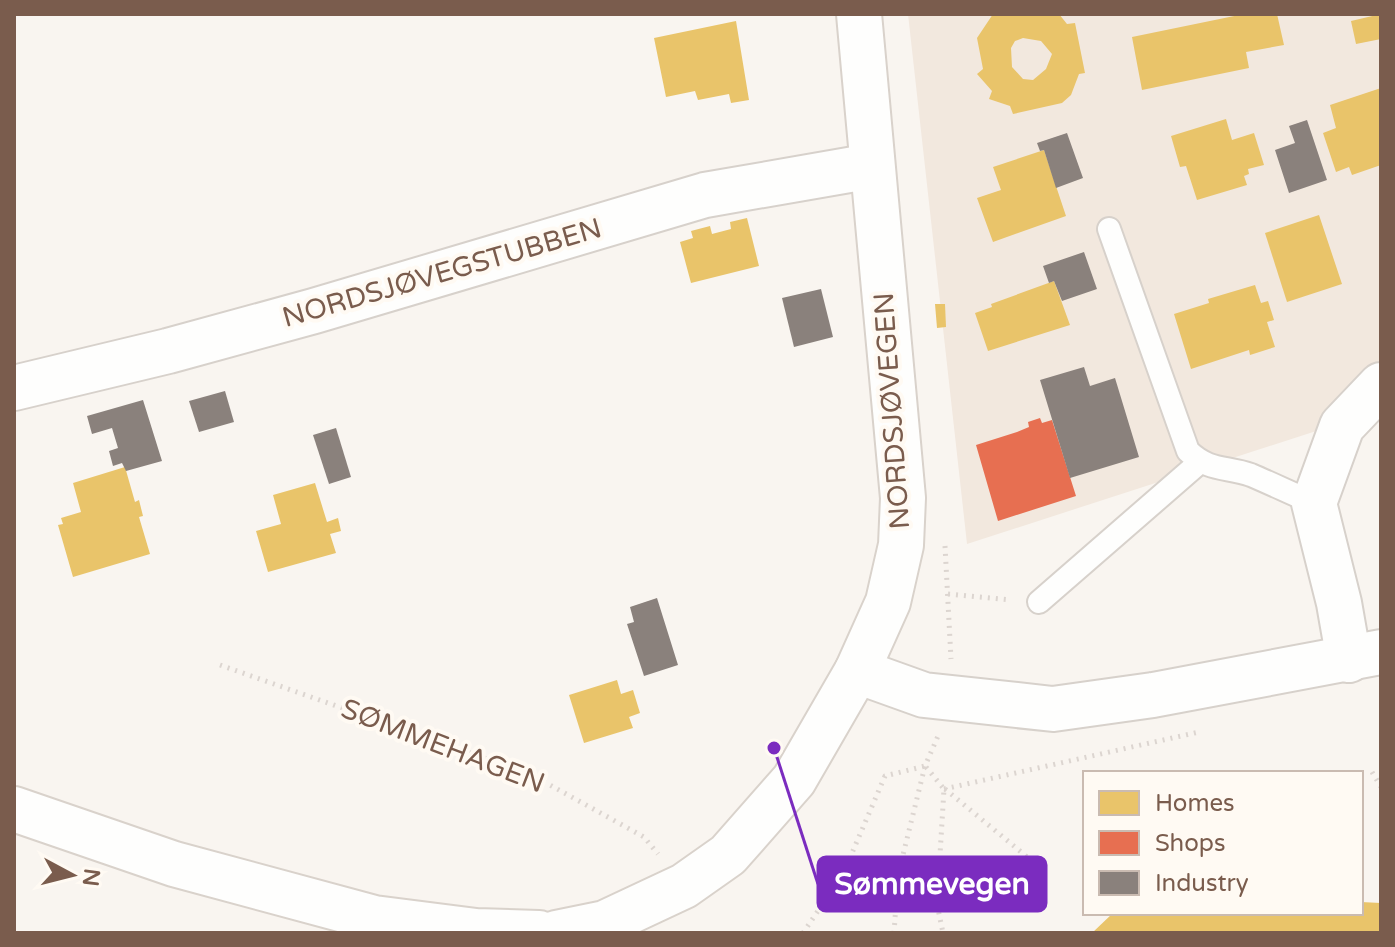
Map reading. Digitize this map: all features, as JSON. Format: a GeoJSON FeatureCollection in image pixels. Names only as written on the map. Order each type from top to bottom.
{"type":"FeatureCollection","features":[{"type":"Feature","properties":{"kind":"street","name":"NORDSJØVEGEN"},"geometry":{"type":"LineString","coordinates":[[556,933],[605,923],[684,886],[728,855],[794,780],[857,671],[888,602],[901,545],[903,498],[859,14]]}},
{"type":"Feature","properties":{"kind":"street","name":"NORDSJØVEGSTUBBEN"},"geometry":{"type":"LineString","coordinates":[[14,388],[168,351],[314,311],[705,195],[872,166]]}},
{"type":"Feature","properties":{"kind":"street"},"geometry":{"type":"LineString","coordinates":[[857,671],[924,695],[1053,709],[1153,695],[1365,656],[1339,603],[1314,503],[1342,426],[1381,385]]}},
{"type":"Feature","properties":{"kind":"street"},"geometry":{"type":"LineString","coordinates":[[14,809],[174,864],[374,918],[476,931],[539,933]]}},
{"type":"Feature","properties":{"kind":"lane"},"geometry":{"type":"LineString","coordinates":[[1109,229],[1188,451],[1210,467],[1247,474],[1314,503]]}},
{"type":"Feature","properties":{"kind":"lane"},"geometry":{"type":"LineString","coordinates":[[1039,602],[1200,462]]}},
{"type":"Feature","properties":{"kind":"path"},"geometry":{"type":"LineString","coordinates":[[948,594],[1039,602]]}},
{"type":"Feature","properties":{"kind":"path","name":"SØMMEHAGEN"},"geometry":{"type":"LineString","coordinates":[[220,665],[530,774],[644,837],[684,886]]}},
{"type":"Feature","properties":{"kind":"path"},"geometry":{"type":"LineString","coordinates":[[894,933],[898,875],[925,766],[942,726]]}},
{"type":"Feature","properties":{"kind":"path"},"geometry":{"type":"LineString","coordinates":[[944,789],[1211,729]]}},
{"type":"Feature","properties":{"kind":"path"},"geometry":{"type":"LineString","coordinates":[[925,766],[944,789],[1032,861]]}},
{"type":"Feature","properties":{"kind":"path"},"geometry":{"type":"LineString","coordinates":[[803,933],[843,874],[885,776],[925,766]]}},
{"type":"Feature","properties":{"kind":"path"},"geometry":{"type":"LineString","coordinates":[[1372,772],[1381,787]]}},
{"type":"Feature","properties":{"kind":"path"},"geometry":{"type":"LineString","coordinates":[[943,933],[937,904],[944,789]]}},
{"type":"Feature","properties":{"kind":"shaded area"},"geometry":{"type":"Polygon","coordinates":[[[908,14],[1381,14],[1381,410],[967,544],[908,14]]]}},
{"type":"Feature","properties":{"kind":"building: Homes"},"geometry":{"type":"Polygon","coordinates":[[[993,14],[1059,14],[1067,24],[1075,23],[1085,73],[1079,74],[1071,95],[1062,103],[1013,114],[1010,106],[989,99],[992,91],[977,74],[983,69],[977,38],[993,14]],[[1023,38],[1015,41],[1011,48],[1012,67],[1023,79],[1033,80],[1046,69],[1052,54],[1041,41],[1023,38]]]}},
{"type":"Feature","properties":{"kind":"building: Homes"},"geometry":{"type":"Polygon","coordinates":[[[1244,14],[1277,14],[1284,45],[1246,52],[1249,68],[1142,90],[1132,37],[1244,14]]]}},
{"type":"Feature","properties":{"kind":"building: Homes"},"geometry":{"type":"Polygon","coordinates":[[[1381,14],[1381,39],[1356,44],[1351,21],[1381,14]]]}},
{"type":"Feature","properties":{"kind":"building: Homes"},"geometry":{"type":"Polygon","coordinates":[[[736,21],[749,100],[731,103],[729,94],[698,100],[695,91],[666,97],[654,38],[736,21]]]}},
{"type":"Feature","properties":{"kind":"building: Homes"},"geometry":{"type":"Polygon","coordinates":[[[1381,88],[1381,165],[1352,175],[1349,167],[1336,172],[1323,133],[1336,128],[1330,105],[1381,88]]]}},
{"type":"Feature","properties":{"kind":"building: Homes"},"geometry":{"type":"Polygon","coordinates":[[[1226,119],[1232,140],[1254,133],[1264,165],[1248,169],[1249,174],[1244,176],[1247,185],[1197,200],[1186,166],[1180,167],[1171,136],[1226,119]]]}},
{"type":"Feature","properties":{"kind":"building: Homes"},"geometry":{"type":"Polygon","coordinates":[[[1044,150],[1066,216],[993,242],[977,198],[1001,190],[993,167],[1044,150]]]}},
{"type":"Feature","properties":{"kind":"building: Homes"},"geometry":{"type":"Polygon","coordinates":[[[1319,215],[1342,284],[1287,302],[1265,233],[1319,215]]]}},
{"type":"Feature","properties":{"kind":"building: Homes"},"geometry":{"type":"Polygon","coordinates":[[[747,218],[759,266],[691,283],[680,242],[693,238],[691,231],[710,226],[712,234],[731,229],[730,222],[747,218]]]}},
{"type":"Feature","properties":{"kind":"building: Homes"},"geometry":{"type":"Polygon","coordinates":[[[1054,281],[1070,325],[988,351],[975,313],[1054,281]]]}},
{"type":"Feature","properties":{"kind":"building: Homes"},"geometry":{"type":"Polygon","coordinates":[[[1255,285],[1261,303],[1268,301],[1274,320],[1267,322],[1275,347],[1250,355],[1249,350],[1191,369],[1174,314],[1209,303],[1208,299],[1255,285]]]}},
{"type":"Feature","properties":{"kind":"building: Homes"},"geometry":{"type":"Polygon","coordinates":[[[935,304],[945,304],[946,327],[937,328],[935,304]]]}},
{"type":"Feature","properties":{"kind":"building: Homes"},"geometry":{"type":"Polygon","coordinates":[[[125,467],[135,502],[139,500],[143,516],[139,517],[150,554],[73,577],[58,525],[63,524],[61,518],[81,512],[73,483],[125,467]]]}},
{"type":"Feature","properties":{"kind":"building: Homes"},"geometry":{"type":"Polygon","coordinates":[[[315,483],[327,522],[338,518],[341,531],[330,534],[336,553],[268,572],[256,531],[281,524],[273,495],[315,483]]]}},
{"type":"Feature","properties":{"kind":"building: Homes"},"geometry":{"type":"Polygon","coordinates":[[[617,680],[621,694],[633,690],[640,713],[629,717],[633,728],[584,743],[569,695],[617,680]]]}},
{"type":"Feature","properties":{"kind":"building: Homes"},"geometry":{"type":"Polygon","coordinates":[[[1363,902],[1381,903],[1381,933],[1092,933],[1111,915],[1363,915],[1363,902]]]}},
{"type":"Feature","properties":{"kind":"building: Shops"},"geometry":{"type":"Polygon","coordinates":[[[1040,418],[1042,423],[1052,420],[1076,496],[998,521],[976,445],[1029,427],[1028,422],[1040,418]]]}},
{"type":"Feature","properties":{"kind":"building: Industry"},"geometry":{"type":"Polygon","coordinates":[[[1307,120],[1327,180],[1289,193],[1275,150],[1295,143],[1289,126],[1307,120]]]}},
{"type":"Feature","properties":{"kind":"building: Industry"},"geometry":{"type":"Polygon","coordinates":[[[1067,133],[1083,178],[1056,188],[1044,150],[1040,151],[1037,143],[1067,133]]]}},
{"type":"Feature","properties":{"kind":"building: Industry"},"geometry":{"type":"Polygon","coordinates":[[[1084,252],[1097,289],[1062,301],[1054,281],[1049,283],[1043,266],[1084,252]]]}},
{"type":"Feature","properties":{"kind":"building: Industry"},"geometry":{"type":"Polygon","coordinates":[[[821,289],[833,337],[794,347],[782,298],[821,289]]]}},
{"type":"Feature","properties":{"kind":"building: Industry"},"geometry":{"type":"Polygon","coordinates":[[[1084,367],[1090,386],[1115,378],[1139,457],[1070,478],[1040,380],[1084,367]]]}},
{"type":"Feature","properties":{"kind":"building: Industry"},"geometry":{"type":"Polygon","coordinates":[[[225,391],[234,422],[199,432],[189,401],[225,391]]]}},
{"type":"Feature","properties":{"kind":"building: Industry"},"geometry":{"type":"Polygon","coordinates":[[[143,400],[162,461],[126,471],[122,463],[113,466],[109,451],[118,448],[112,428],[92,434],[87,416],[143,400]]]}},
{"type":"Feature","properties":{"kind":"building: Industry"},"geometry":{"type":"Polygon","coordinates":[[[336,428],[351,477],[329,484],[313,435],[336,428]]]}},
{"type":"Feature","properties":{"kind":"building: Industry"},"geometry":{"type":"Polygon","coordinates":[[[657,598],[678,665],[644,676],[627,624],[634,622],[630,607],[657,598]]]}},
{"type":"Feature","properties":{"kind":"place","name":"Sømmevegen"},"geometry":{"type":"Point","coordinates":[774,748]}}]}
